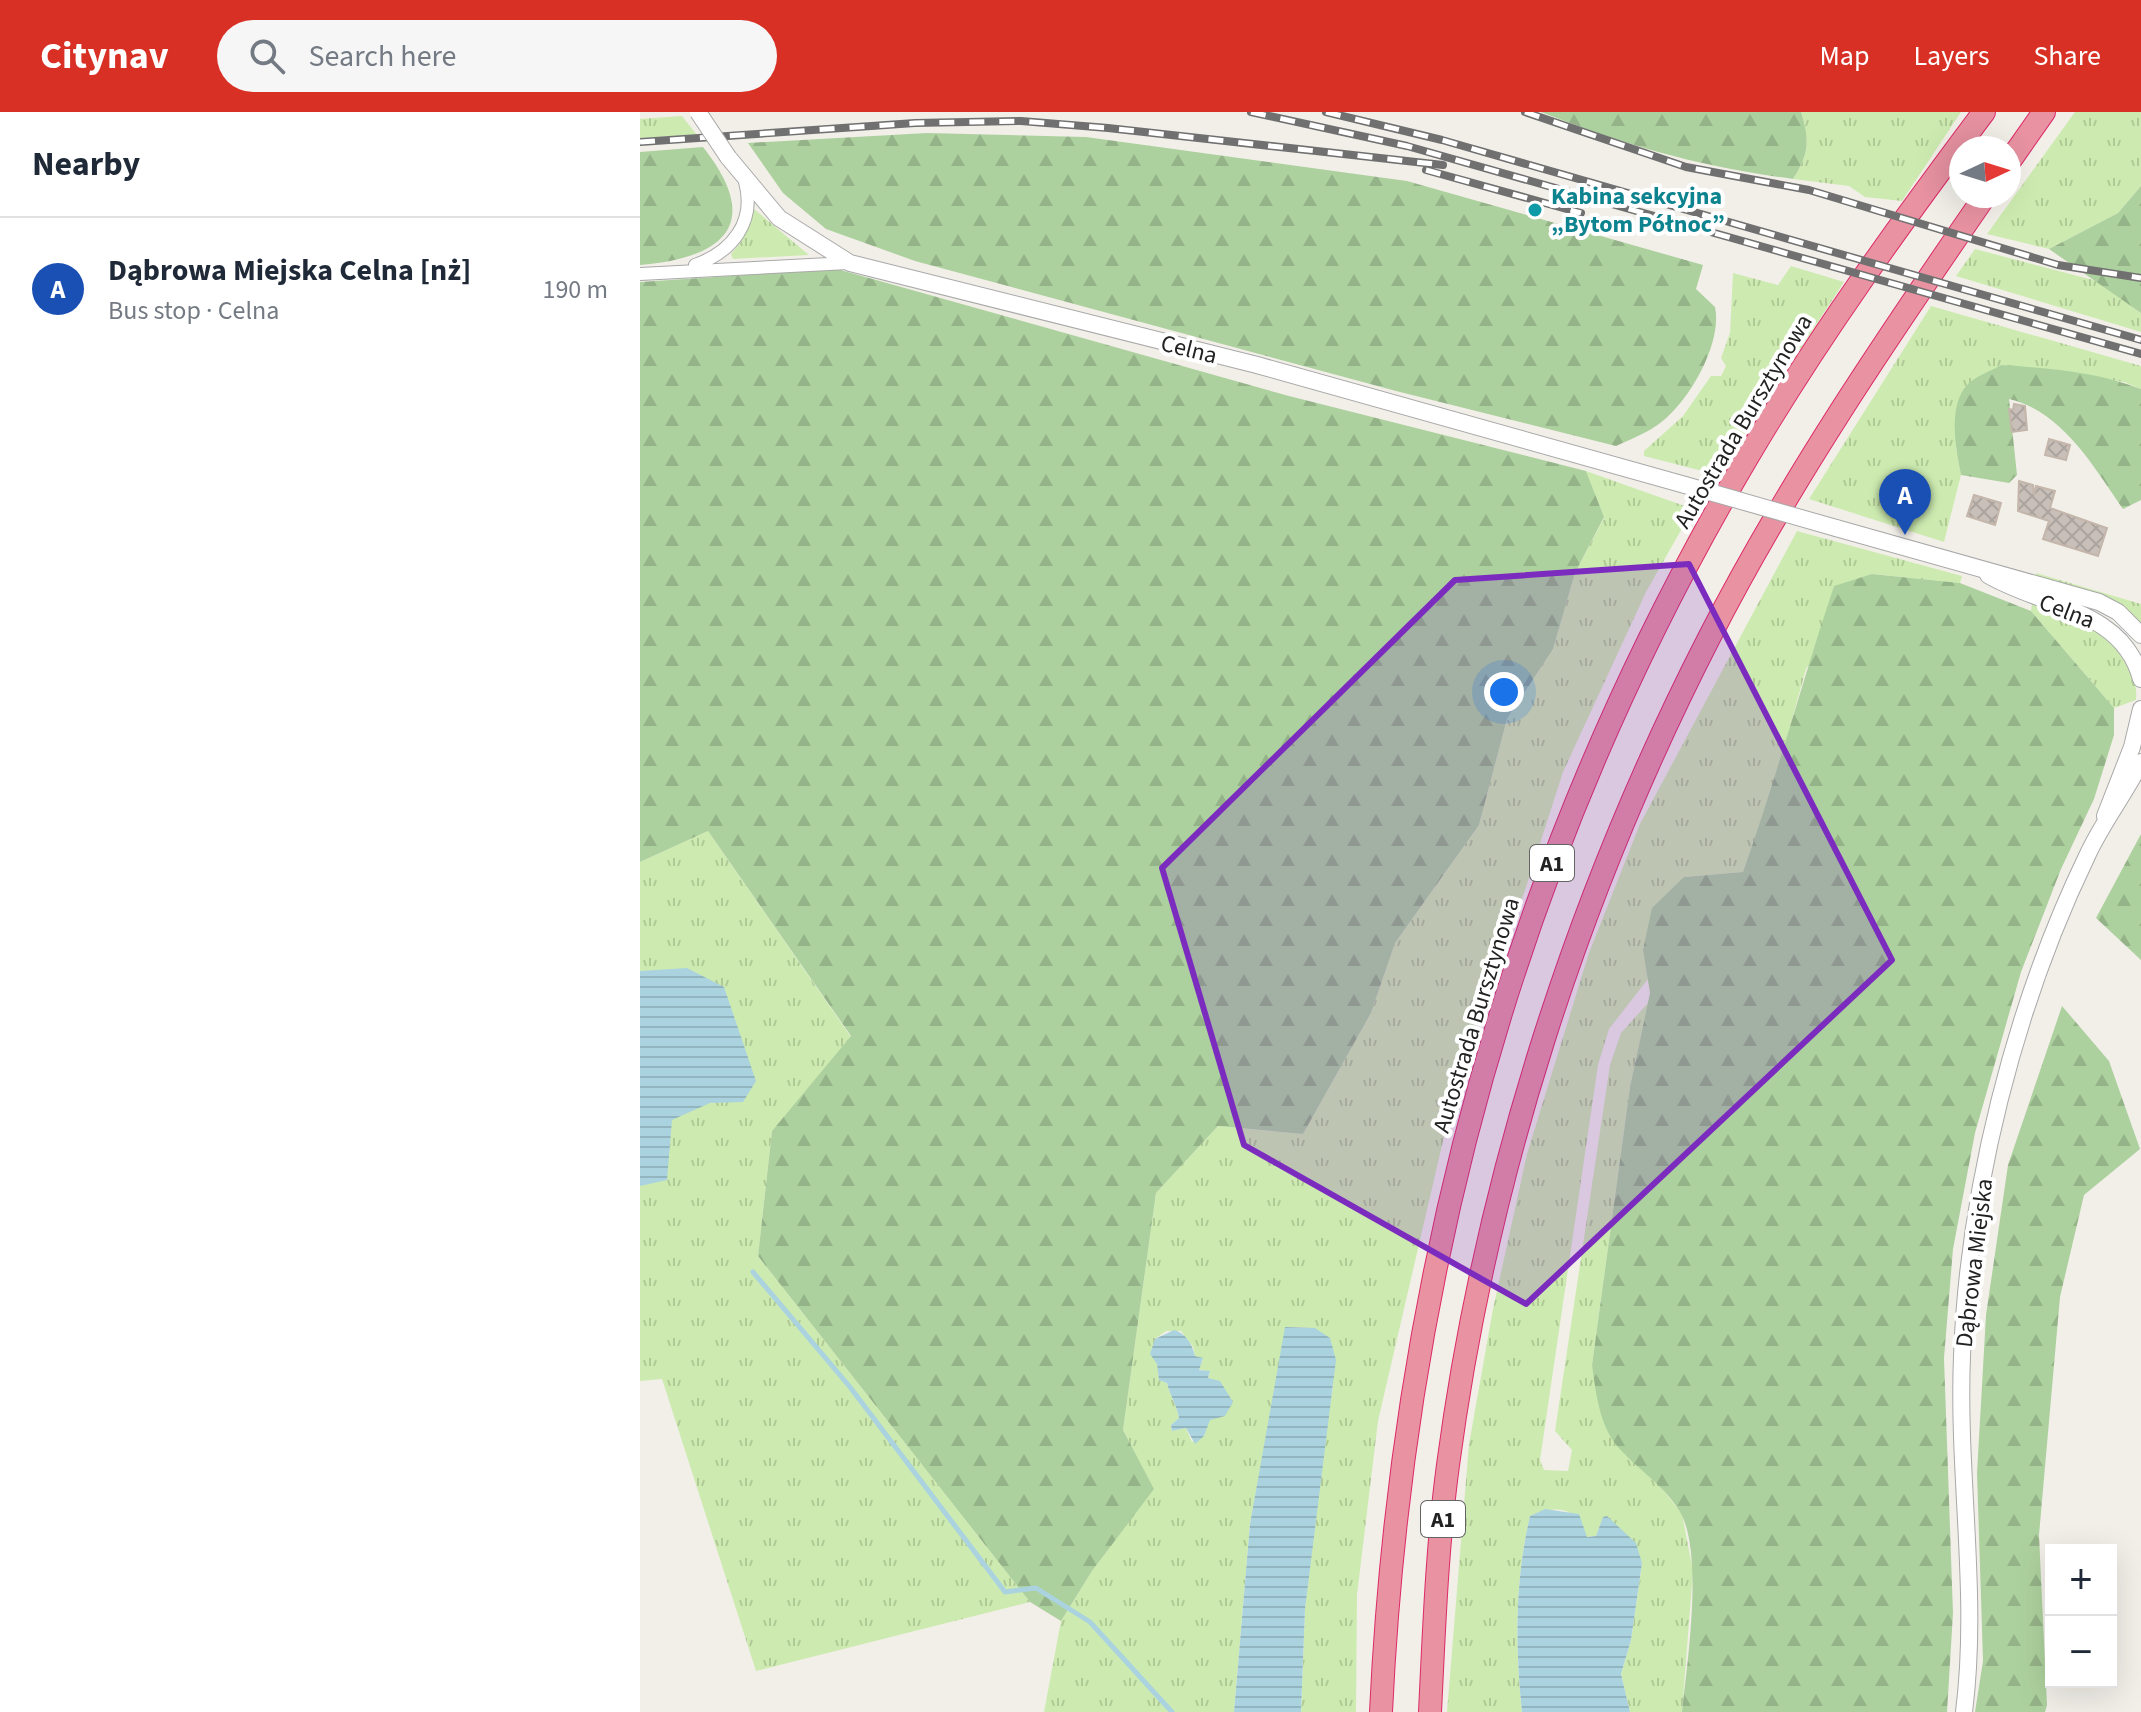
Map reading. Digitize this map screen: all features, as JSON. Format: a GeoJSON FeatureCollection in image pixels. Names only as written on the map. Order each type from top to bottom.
{"type":"FeatureCollection","features":[{"type":"Feature","properties":{"kind":"highway","name":"Autostrada Bursztynowa"},"geometry":{"type":"LineString","coordinates":[[1381,1712],[1397,1490],[1432,1272],[1473,1106],[1550,868],[1623,695],[1743,463],[1849,296],[1984,112]]}},
{"type":"Feature","properties":{"kind":"highway"},"geometry":{"type":"LineString","coordinates":[[2021,145],[2044,112]]}},
{"type":"Feature","properties":{"kind":"highway","name":"A1"},"geometry":{"type":"LineString","coordinates":[[1430,1712],[1448,1468],[1472,1327],[1516,1139],[1594,898],[1666,727],[1736,588],[1879,353],[1977,208]]}},
{"type":"Feature","properties":{"kind":"street","name":"Celna"},"geometry":{"type":"LineString","coordinates":[[698,112],[745,182],[779,218],[804,237],[850,263],[1257,365],[1983,572],[2031,597],[2101,623],[2131,651],[2140,670]]}},
{"type":"Feature","properties":{"kind":"street"},"geometry":{"type":"LineString","coordinates":[[669,271],[716,258],[732,243],[740,231],[750,201],[745,182]]}},
{"type":"Feature","properties":{"kind":"street"},"geometry":{"type":"LineString","coordinates":[[640,274],[850,263]]}},
{"type":"Feature","properties":{"kind":"street","name":"Celna"},"geometry":{"type":"LineString","coordinates":[[1983,572],[2013,575],[2099,602],[2118,612],[2141,635]]}},
{"type":"Feature","properties":{"kind":"street","name":"Dąbrowa Miejska"},"geometry":{"type":"LineString","coordinates":[[1964,1712],[1971,1632],[1963,1493],[1962,1358],[1972,1251],[1985,1170],[2010,1068],[2059,918],[2099,833],[2132,747],[2141,709]]}},
{"type":"Feature","properties":{"kind":"street","name":"Dąbrowa Miejska"},"geometry":{"type":"LineString","coordinates":[[2099,833],[2122,801],[2141,762]]}},
{"type":"Feature","properties":{"kind":"highlighted area"},"geometry":{"type":"Polygon","coordinates":[[[1689,564],[1892,960],[1526,1304],[1244,1145],[1162,868],[1455,580],[1689,564]]]}},
{"type":"Feature","properties":{"kind":"green space"},"geometry":{"type":"Polygon","coordinates":[[[1541,112],[1801,112],[1806,147],[1793,179],[1665,154],[1541,112]]]}},
{"type":"Feature","properties":{"kind":"green space"},"geometry":{"type":"Polygon","coordinates":[[[1801,112],[1961,112],[1902,201],[1865,197],[1849,186],[1793,179],[1806,147],[1801,112]]]}},
{"type":"Feature","properties":{"kind":"green space"},"geometry":{"type":"Polygon","coordinates":[[[2075,112],[2141,112],[2141,186],[2118,213],[2049,249],[1987,234],[2006,208],[2021,208],[2021,187],[2075,112]]]}},
{"type":"Feature","properties":{"kind":"green space"},"geometry":{"type":"Polygon","coordinates":[[[682,116],[697,135],[640,138],[640,119],[682,116]]]}},
{"type":"Feature","properties":{"kind":"green space"},"geometry":{"type":"Polygon","coordinates":[[[927,133],[1086,137],[1407,181],[1703,265],[1696,289],[1715,307],[1714,338],[1700,373],[1668,417],[1616,446],[1396,391],[915,261],[826,229],[783,193],[748,143],[927,133]]]}},
{"type":"Feature","properties":{"kind":"green space"},"geometry":{"type":"Polygon","coordinates":[[[703,147],[721,174],[731,197],[732,216],[726,232],[713,245],[694,254],[640,265],[640,152],[703,147]]]}},
{"type":"Feature","properties":{"kind":"green space"},"geometry":{"type":"Polygon","coordinates":[[[2141,186],[2141,313],[2049,249],[2118,213],[2141,186]]]}},
{"type":"Feature","properties":{"kind":"green space"},"geometry":{"type":"Polygon","coordinates":[[[754,209],[809,255],[733,259],[731,254],[741,242],[754,209]]]}},
{"type":"Feature","properties":{"kind":"green space"},"geometry":{"type":"Polygon","coordinates":[[[1975,249],[2097,281],[2141,313],[2141,332],[1956,276],[1975,249]]]}},
{"type":"Feature","properties":{"kind":"green space"},"geometry":{"type":"Polygon","coordinates":[[[1791,266],[1844,282],[1718,475],[1644,456],[1644,451],[1683,416],[1711,376],[1721,376],[1726,366],[1721,358],[1730,333],[1733,273],[1778,285],[1791,266]]]}},
{"type":"Feature","properties":{"kind":"green space"},"geometry":{"type":"Polygon","coordinates":[[[837,269],[1289,396],[1586,471],[1604,517],[1575,573],[1553,649],[1507,719],[1479,825],[1395,943],[1371,1013],[1303,1134],[1218,1126],[1156,1193],[1123,1430],[1154,1489],[1092,1571],[1061,1621],[1030,1602],[758,1256],[772,1131],[851,1036],[708,831],[640,862],[640,282],[837,269]]]}},
{"type":"Feature","properties":{"kind":"green space"},"geometry":{"type":"Polygon","coordinates":[[[1931,306],[2141,366],[2141,389],[2124,382],[2001,365],[1956,448],[1961,475],[1944,542],[1809,499],[1931,306]]]}},
{"type":"Feature","properties":{"kind":"green space"},"geometry":{"type":"Polygon","coordinates":[[[2001,365],[2090,375],[2141,389],[2141,500],[2123,509],[2088,459],[2061,428],[2028,405],[2009,399],[2017,475],[2009,483],[1961,475],[1955,415],[1961,393],[1979,376],[2001,365]]]}},
{"type":"Feature","properties":{"kind":"green space"},"geometry":{"type":"Polygon","coordinates":[[[1586,471],[1693,509],[1646,592],[1563,772],[1525,890],[1462,1059],[1378,1421],[1357,1595],[1356,1712],[1301,1712],[1305,1609],[1320,1467],[1333,1386],[1315,1328],[1286,1327],[1250,1524],[1234,1712],[1044,1712],[1061,1621],[1092,1571],[1153,1489],[1123,1430],[1156,1193],[1218,1126],[1303,1134],[1371,1013],[1395,943],[1479,825],[1507,719],[1553,649],[1575,573],[1604,518],[1586,471]],[[1166,1331],[1155,1339],[1159,1380],[1167,1383],[1178,1413],[1179,1418],[1171,1425],[1172,1431],[1186,1428],[1192,1442],[1204,1436],[1209,1420],[1230,1407],[1208,1379],[1210,1372],[1198,1369],[1203,1360],[1195,1356],[1193,1347],[1181,1331],[1166,1331]]]}},
{"type":"Feature","properties":{"kind":"green space"},"geometry":{"type":"Polygon","coordinates":[[[1797,531],[1962,576],[1960,583],[1872,574],[1806,669],[1772,791],[1743,872],[1684,877],[1643,950],[1648,979],[1609,1029],[1598,1065],[1540,1460],[1544,1470],[1568,1471],[1572,1450],[1555,1431],[1610,1065],[1621,1033],[1648,1003],[1630,1087],[1592,1365],[1616,1444],[1651,1475],[1682,1514],[1693,1571],[1682,1712],[1630,1712],[1621,1674],[1631,1640],[1642,1563],[1603,1518],[1596,1536],[1586,1537],[1578,1519],[1557,1509],[1530,1516],[1525,1540],[1518,1614],[1522,1712],[1447,1712],[1469,1444],[1493,1309],[1527,1154],[1589,953],[1640,824],[1797,531]]]}},
{"type":"Feature","properties":{"kind":"green space"},"geometry":{"type":"Polygon","coordinates":[[[2036,573],[2141,604],[2141,622],[2114,601],[2035,576],[2036,573]]]}},
{"type":"Feature","properties":{"kind":"green space"},"geometry":{"type":"Polygon","coordinates":[[[1872,574],[1960,583],[2031,611],[2114,708],[2114,735],[2094,799],[2061,869],[2021,972],[1975,1133],[1953,1249],[1944,1358],[1953,1613],[1947,1712],[1682,1712],[1692,1609],[1691,1554],[1687,1530],[1674,1502],[1611,1437],[1599,1408],[1592,1365],[1630,1087],[1650,993],[1643,950],[1652,908],[1684,877],[1743,872],[1834,586],[1872,574]]]}},
{"type":"Feature","properties":{"kind":"green space"},"geometry":{"type":"Polygon","coordinates":[[[2032,603],[2085,626],[2117,648],[2128,662],[2135,680],[2136,700],[2114,708],[2031,611],[2032,603]]]}},
{"type":"Feature","properties":{"kind":"green space"},"geometry":{"type":"Polygon","coordinates":[[[708,831],[851,1037],[772,1131],[758,1256],[1030,1602],[756,1671],[662,1379],[640,1381],[640,862],[708,831]]]}},
{"type":"Feature","properties":{"kind":"green space"},"geometry":{"type":"Polygon","coordinates":[[[2141,834],[2141,960],[2096,918],[2141,834]]]}},
{"type":"Feature","properties":{"kind":"green space"},"geometry":{"type":"Polygon","coordinates":[[[2062,1006],[2109,1061],[2140,1149],[2084,1195],[2060,1297],[2039,1535],[2045,1712],[1975,1712],[1983,1661],[1977,1473],[1986,1315],[2008,1165],[2062,1006]]]}},
{"type":"Feature","properties":{"kind":"water"},"geometry":{"type":"Polygon","coordinates":[[[687,968],[724,987],[756,1081],[743,1102],[710,1103],[672,1120],[667,1180],[640,1186],[640,971],[687,968]]]}},
{"type":"Feature","properties":{"kind":"water"},"geometry":{"type":"Polygon","coordinates":[[[1285,1327],[1315,1328],[1330,1338],[1336,1360],[1305,1609],[1301,1712],[1234,1712],[1250,1524],[1285,1327]]]}},
{"type":"Feature","properties":{"kind":"water"},"geometry":{"type":"Polygon","coordinates":[[[1174,1330],[1188,1340],[1195,1356],[1203,1358],[1199,1370],[1210,1371],[1208,1378],[1220,1381],[1233,1402],[1225,1416],[1210,1420],[1204,1436],[1195,1444],[1186,1428],[1172,1431],[1171,1425],[1179,1418],[1178,1413],[1167,1383],[1159,1380],[1157,1364],[1150,1354],[1155,1339],[1174,1330]]]}},
{"type":"Feature","properties":{"kind":"water"},"geometry":{"type":"Polygon","coordinates":[[[1545,1509],[1579,1514],[1587,1537],[1596,1536],[1603,1517],[1607,1516],[1636,1543],[1642,1563],[1631,1640],[1621,1674],[1630,1712],[1522,1712],[1518,1663],[1521,1564],[1530,1516],[1545,1509]]]}},
{"type":"Feature","properties":{"kind":"building"},"geometry":{"type":"Polygon","coordinates":[[[2014,404],[2025,406],[2027,430],[2012,432],[2009,409],[2013,410],[2014,404]]]}},
{"type":"Feature","properties":{"kind":"building"},"geometry":{"type":"Polygon","coordinates":[[[2049,439],[2070,445],[2066,460],[2045,455],[2049,439]]]}},
{"type":"Feature","properties":{"kind":"building"},"geometry":{"type":"Polygon","coordinates":[[[2019,481],[2033,485],[2034,495],[2036,486],[2055,491],[2050,508],[2107,528],[2098,556],[2043,539],[2049,521],[2018,511],[2019,481]]]}},
{"type":"Feature","properties":{"kind":"building"},"geometry":{"type":"Polygon","coordinates":[[[1974,495],[2001,503],[1995,525],[1967,516],[1974,495]]]}},
{"type":"Feature","properties":{"kind":"waterway"},"geometry":{"type":"LineString","coordinates":[[753,1272],[850,1387],[1005,1592],[1036,1588],[1090,1622],[1172,1712]]}},
{"type":"Feature","properties":{"kind":"railway"},"geometry":{"type":"LineString","coordinates":[[1251,112],[1407,146],[2141,354]]}},
{"type":"Feature","properties":{"kind":"railway"},"geometry":{"type":"LineString","coordinates":[[1326,112],[1442,140],[2141,340]]}},
{"type":"Feature","properties":{"kind":"railway"},"geometry":{"type":"LineString","coordinates":[[1525,112],[1686,167],[1809,190],[2058,265],[2141,278]]}},
{"type":"Feature","properties":{"kind":"railway"},"geometry":{"type":"LineString","coordinates":[[640,142],[915,123],[1021,121],[1443,165]]}},
{"type":"Feature","properties":{"kind":"railway"},"geometry":{"type":"LineString","coordinates":[[1426,170],[1581,213]]}},
{"type":"Feature","properties":{"kind":"place","name":"Kabina sekcyjna „Bytom Północ”"},"geometry":{"type":"Point","coordinates":[1535,210]}},
{"type":"Feature","properties":{"kind":"place","name":"Dąbrowa Miejska Celna [nż]"},"geometry":{"type":"Point","coordinates":[1905,535]}}]}
